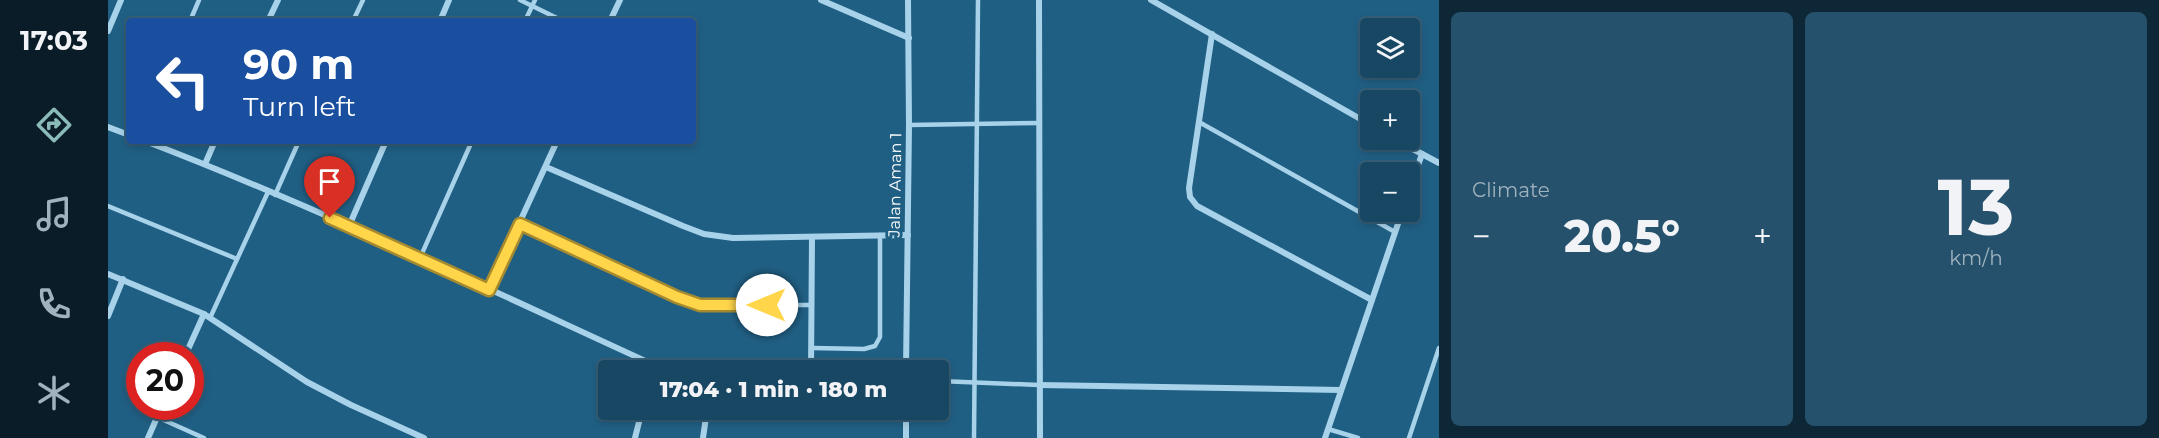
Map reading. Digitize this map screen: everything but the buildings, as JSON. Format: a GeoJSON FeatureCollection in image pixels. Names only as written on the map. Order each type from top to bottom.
{"type":"FeatureCollection","features":[{"type":"Feature","properties":{"kind":"street"},"geometry":{"type":"LineString","coordinates":[[108,31],[121,0]]}},
{"type":"Feature","properties":{"kind":"street"},"geometry":{"type":"LineString","coordinates":[[269,18],[278,0]]}},
{"type":"Feature","properties":{"kind":"street"},"geometry":{"type":"LineString","coordinates":[[441,18],[449,0]]}},
{"type":"Feature","properties":{"kind":"street"},"geometry":{"type":"LineString","coordinates":[[611,18],[620,0]]}},
{"type":"Feature","properties":{"kind":"street"},"geometry":{"type":"LineString","coordinates":[[821,0],[909,38]]}},
{"type":"Feature","properties":{"kind":"street","name":"Jalan Aman 1"},"geometry":{"type":"LineString","coordinates":[[906,360],[908,0]]}},
{"type":"Feature","properties":{"kind":"street"},"geometry":{"type":"LineString","coordinates":[[1039,0],[1040,438]]}},
{"type":"Feature","properties":{"kind":"street"},"geometry":{"type":"LineString","coordinates":[[1151,0],[1360,119]]}},
{"type":"Feature","properties":{"kind":"street"},"geometry":{"type":"LineString","coordinates":[[1212,34],[1189,188],[1190,197],[1197,206],[1372,300]]}},
{"type":"Feature","properties":{"kind":"street"},"geometry":{"type":"LineString","coordinates":[[108,127],[126,134]]}},
{"type":"Feature","properties":{"kind":"street"},"geometry":{"type":"LineString","coordinates":[[153,144],[349,226],[637,360]]}},
{"type":"Feature","properties":{"kind":"street"},"geometry":{"type":"LineString","coordinates":[[205,164],[214,144]]}},
{"type":"Feature","properties":{"kind":"street"},"geometry":{"type":"LineString","coordinates":[[349,226],[385,144]]}},
{"type":"Feature","properties":{"kind":"street"},"geometry":{"type":"LineString","coordinates":[[489,290],[556,144]]}},
{"type":"Feature","properties":{"kind":"street"},"geometry":{"type":"LineString","coordinates":[[1415,150],[1439,163]]}},
{"type":"Feature","properties":{"kind":"street"},"geometry":{"type":"LineString","coordinates":[[1419,162],[1422,154]]}},
{"type":"Feature","properties":{"kind":"street"},"geometry":{"type":"LineString","coordinates":[[546,167],[655,216],[704,234],[732,238],[908,235]]}},
{"type":"Feature","properties":{"kind":"street"},"geometry":{"type":"LineString","coordinates":[[1325,438],[1398,222]]}},
{"type":"Feature","properties":{"kind":"street"},"geometry":{"type":"LineString","coordinates":[[811,360],[812,238]]}},
{"type":"Feature","properties":{"kind":"street"},"geometry":{"type":"LineString","coordinates":[[108,274],[207,316],[306,382],[412,436],[424,438]]}},
{"type":"Feature","properties":{"kind":"street"},"geometry":{"type":"LineString","coordinates":[[108,316],[123,279]]}},
{"type":"Feature","properties":{"kind":"street"},"geometry":{"type":"LineString","coordinates":[[193,342],[207,316]]}},
{"type":"Feature","properties":{"kind":"street"},"geometry":{"type":"LineString","coordinates":[[1039,385],[1341,390]]}},
{"type":"Feature","properties":{"kind":"street"},"geometry":{"type":"LineString","coordinates":[[148,438],[156,420]]}},
{"type":"Feature","properties":{"kind":"street"},"geometry":{"type":"LineString","coordinates":[[636,438],[640,420]]}},
{"type":"Feature","properties":{"kind":"street"},"geometry":{"type":"LineString","coordinates":[[703,438],[706,420]]}},
{"type":"Feature","properties":{"kind":"street"},"geometry":{"type":"LineString","coordinates":[[906,420],[906,438]]}},
{"type":"Feature","properties":{"kind":"lane"},"geometry":{"type":"LineString","coordinates":[[191,18],[199,0]]}},
{"type":"Feature","properties":{"kind":"lane"},"geometry":{"type":"LineString","coordinates":[[354,18],[363,0]]}},
{"type":"Feature","properties":{"kind":"lane"},"geometry":{"type":"LineString","coordinates":[[520,0],[557,18]]}},
{"type":"Feature","properties":{"kind":"lane"},"geometry":{"type":"LineString","coordinates":[[526,18],[535,0]]}},
{"type":"Feature","properties":{"kind":"lane"},"geometry":{"type":"LineString","coordinates":[[974,438],[975,125],[978,0]]}},
{"type":"Feature","properties":{"kind":"lane"},"geometry":{"type":"LineString","coordinates":[[1199,122],[1395,232]]}},
{"type":"Feature","properties":{"kind":"lane"},"geometry":{"type":"LineString","coordinates":[[909,125],[1040,123]]}},
{"type":"Feature","properties":{"kind":"lane"},"geometry":{"type":"LineString","coordinates":[[275,195],[298,144]]}},
{"type":"Feature","properties":{"kind":"lane"},"geometry":{"type":"LineString","coordinates":[[420,258],[471,144]]}},
{"type":"Feature","properties":{"kind":"lane"},"geometry":{"type":"LineString","coordinates":[[207,316],[268,192]]}},
{"type":"Feature","properties":{"kind":"lane"},"geometry":{"type":"LineString","coordinates":[[108,206],[237,259]]}},
{"type":"Feature","properties":{"kind":"lane"},"geometry":{"type":"LineString","coordinates":[[520,224],[677,297],[700,305],[812,305]]}},
{"type":"Feature","properties":{"kind":"lane"},"geometry":{"type":"LineString","coordinates":[[812,348],[864,349],[875,346],[880,338],[880,235]]}},
{"type":"Feature","properties":{"kind":"lane"},"geometry":{"type":"LineString","coordinates":[[1409,438],[1439,348]]}},
{"type":"Feature","properties":{"kind":"lane"},"geometry":{"type":"LineString","coordinates":[[949,381],[1039,385]]}},
{"type":"Feature","properties":{"kind":"lane"},"geometry":{"type":"LineString","coordinates":[[164,420],[204,438]]}},
{"type":"Feature","properties":{"kind":"lane"},"geometry":{"type":"LineString","coordinates":[[1328,429],[1358,438]]}},
{"type":"Feature","properties":{"kind":"route"},"geometry":{"type":"LineString","coordinates":[[330,218],[489,290],[520,224],[677,297],[700,305],[767,305]]}}]}
